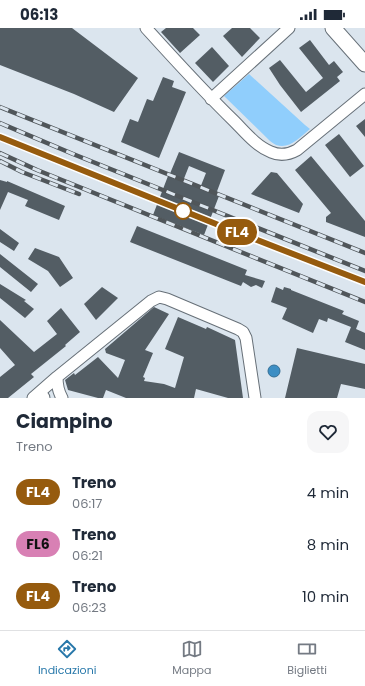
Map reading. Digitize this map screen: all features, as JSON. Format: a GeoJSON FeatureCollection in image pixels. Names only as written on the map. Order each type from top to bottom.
{"type":"FeatureCollection","features":[{"type":"Feature","properties":{"kind":"street"},"geometry":{"type":"LineString","coordinates":[[211,99],[289,28]]}},
{"type":"Feature","properties":{"kind":"street"},"geometry":{"type":"LineString","coordinates":[[334,28],[365,64]]}},
{"type":"Feature","properties":{"kind":"street"},"geometry":{"type":"LineString","coordinates":[[344,28],[365,51]]}},
{"type":"Feature","properties":{"kind":"street"},"geometry":{"type":"LineString","coordinates":[[150,30],[211,99],[251,139],[274,154],[282,155],[292,153],[297,150],[363,98]]}},
{"type":"Feature","properties":{"kind":"street"},"geometry":{"type":"LineString","coordinates":[[33,398],[151,301],[159,297],[238,328],[243,332],[246,338],[255,398]]}},
{"type":"Feature","properties":{"kind":"street"},"geometry":{"type":"LineString","coordinates":[[57,377],[58,389],[62,398]]}},
{"type":"Feature","properties":{"kind":"shaded area"},"geometry":{"type":"Polygon","coordinates":[[[249,74],[310,129],[296,141],[286,146],[276,145],[270,141],[224,96],[249,74]]]}},
{"type":"Feature","properties":{"kind":"shaded area"},"geometry":{"type":"Polygon","coordinates":[[[272,365],[276,365],[280,371],[276,377],[272,377],[268,373],[268,369],[272,365]]]}},
{"type":"Feature","properties":{"kind":"building"},"geometry":{"type":"Polygon","coordinates":[[[0,28],[72,28],[138,78],[114,112],[74,94],[0,65],[0,28]]]}},
{"type":"Feature","properties":{"kind":"building"},"geometry":{"type":"Polygon","coordinates":[[[166,28],[193,28],[200,35],[180,53],[161,32],[166,28]]]}},
{"type":"Feature","properties":{"kind":"building"},"geometry":{"type":"Polygon","coordinates":[[[232,28],[250,28],[260,38],[242,57],[223,36],[232,28]]]}},
{"type":"Feature","properties":{"kind":"building"},"geometry":{"type":"Polygon","coordinates":[[[310,40],[329,65],[334,61],[343,72],[337,77],[340,81],[301,112],[269,68],[280,60],[306,92],[323,78],[299,48],[310,40]]]}},
{"type":"Feature","properties":{"kind":"building"},"geometry":{"type":"Polygon","coordinates":[[[212,47],[229,66],[213,82],[195,63],[212,47]]]}},
{"type":"Feature","properties":{"kind":"building"},"geometry":{"type":"Polygon","coordinates":[[[163,77],[174,81],[172,87],[186,92],[159,158],[121,142],[130,119],[138,122],[147,99],[153,101],[163,77]]]}},
{"type":"Feature","properties":{"kind":"building"},"geometry":{"type":"Polygon","coordinates":[[[365,119],[365,137],[356,126],[365,119]]]}},
{"type":"Feature","properties":{"kind":"building"},"geometry":{"type":"Polygon","coordinates":[[[339,134],[364,166],[350,177],[325,145],[339,134]]]}},
{"type":"Feature","properties":{"kind":"building"},"geometry":{"type":"Polygon","coordinates":[[[179,152],[225,170],[216,194],[219,196],[204,235],[153,215],[179,152]],[[189,166],[183,181],[200,188],[206,173],[189,166]]]}},
{"type":"Feature","properties":{"kind":"building"},"geometry":{"type":"Polygon","coordinates":[[[311,156],[365,221],[365,237],[326,222],[326,217],[331,213],[295,170],[311,156]]]}},
{"type":"Feature","properties":{"kind":"building"},"geometry":{"type":"Polygon","coordinates":[[[271,172],[277,173],[303,204],[299,213],[251,194],[271,172]]]}},
{"type":"Feature","properties":{"kind":"building"},"geometry":{"type":"Polygon","coordinates":[[[0,180],[7,181],[65,206],[59,220],[25,206],[28,200],[8,192],[0,210],[0,180]]]}},
{"type":"Feature","properties":{"kind":"building"},"geometry":{"type":"Polygon","coordinates":[[[137,226],[247,270],[245,275],[265,281],[262,288],[256,285],[251,287],[243,282],[241,286],[130,242],[137,226]]]}},
{"type":"Feature","properties":{"kind":"building"},"geometry":{"type":"Polygon","coordinates":[[[0,229],[19,243],[14,251],[0,242],[0,229]]]}},
{"type":"Feature","properties":{"kind":"building"},"geometry":{"type":"Polygon","coordinates":[[[35,248],[59,257],[73,278],[60,287],[48,271],[28,259],[35,248]]]}},
{"type":"Feature","properties":{"kind":"building"},"geometry":{"type":"Polygon","coordinates":[[[0,254],[38,284],[31,292],[0,267],[0,254]]]}},
{"type":"Feature","properties":{"kind":"building"},"geometry":{"type":"Polygon","coordinates":[[[0,284],[26,300],[24,301],[34,309],[25,318],[0,298],[0,284]]]}},
{"type":"Feature","properties":{"kind":"building"},"geometry":{"type":"Polygon","coordinates":[[[102,287],[118,298],[96,320],[84,304],[102,287]]]}},
{"type":"Feature","properties":{"kind":"building"},"geometry":{"type":"Polygon","coordinates":[[[276,287],[283,290],[284,287],[291,289],[344,311],[342,314],[359,321],[356,329],[365,333],[365,350],[345,342],[351,327],[328,318],[327,322],[319,319],[313,333],[282,319],[287,308],[271,302],[276,287]]]}},
{"type":"Feature","properties":{"kind":"building"},"geometry":{"type":"Polygon","coordinates":[[[154,307],[169,314],[145,350],[153,353],[143,377],[145,378],[144,381],[164,384],[175,388],[184,357],[165,349],[178,317],[206,329],[207,327],[235,340],[243,398],[228,398],[196,389],[194,398],[126,398],[106,390],[103,398],[98,398],[68,390],[65,380],[74,373],[75,375],[98,357],[118,378],[125,360],[106,353],[105,349],[154,307]]]}},
{"type":"Feature","properties":{"kind":"building"},"geometry":{"type":"Polygon","coordinates":[[[61,308],[80,332],[65,345],[66,346],[31,374],[34,377],[8,398],[0,398],[0,377],[15,365],[0,348],[0,320],[34,352],[57,334],[47,321],[61,308]]]}},
{"type":"Feature","properties":{"kind":"building"},"geometry":{"type":"Polygon","coordinates":[[[297,348],[365,364],[365,389],[341,384],[337,398],[285,398],[297,348]]]}},
{"type":"Feature","properties":{"kind":"railway"},"geometry":{"type":"LineString","coordinates":[[0,107],[365,253]]}},
{"type":"Feature","properties":{"kind":"railway"},"geometry":{"type":"LineString","coordinates":[[0,123],[73,154],[365,271]]}},
{"type":"Feature","properties":{"kind":"railway"},"geometry":{"type":"LineString","coordinates":[[0,137],[288,253],[365,282]]}},
{"type":"Feature","properties":{"kind":"railway"},"geometry":{"type":"LineString","coordinates":[[0,153],[37,170],[365,302]]}},
{"type":"Feature","properties":{"kind":"railway"},"geometry":{"type":"LineString","coordinates":[[0,161],[22,172],[79,194]]}},
{"type":"Feature","properties":{"kind":"train","name":"FL4"},"geometry":{"type":"LineString","coordinates":[[0,137],[365,282]]}}]}
